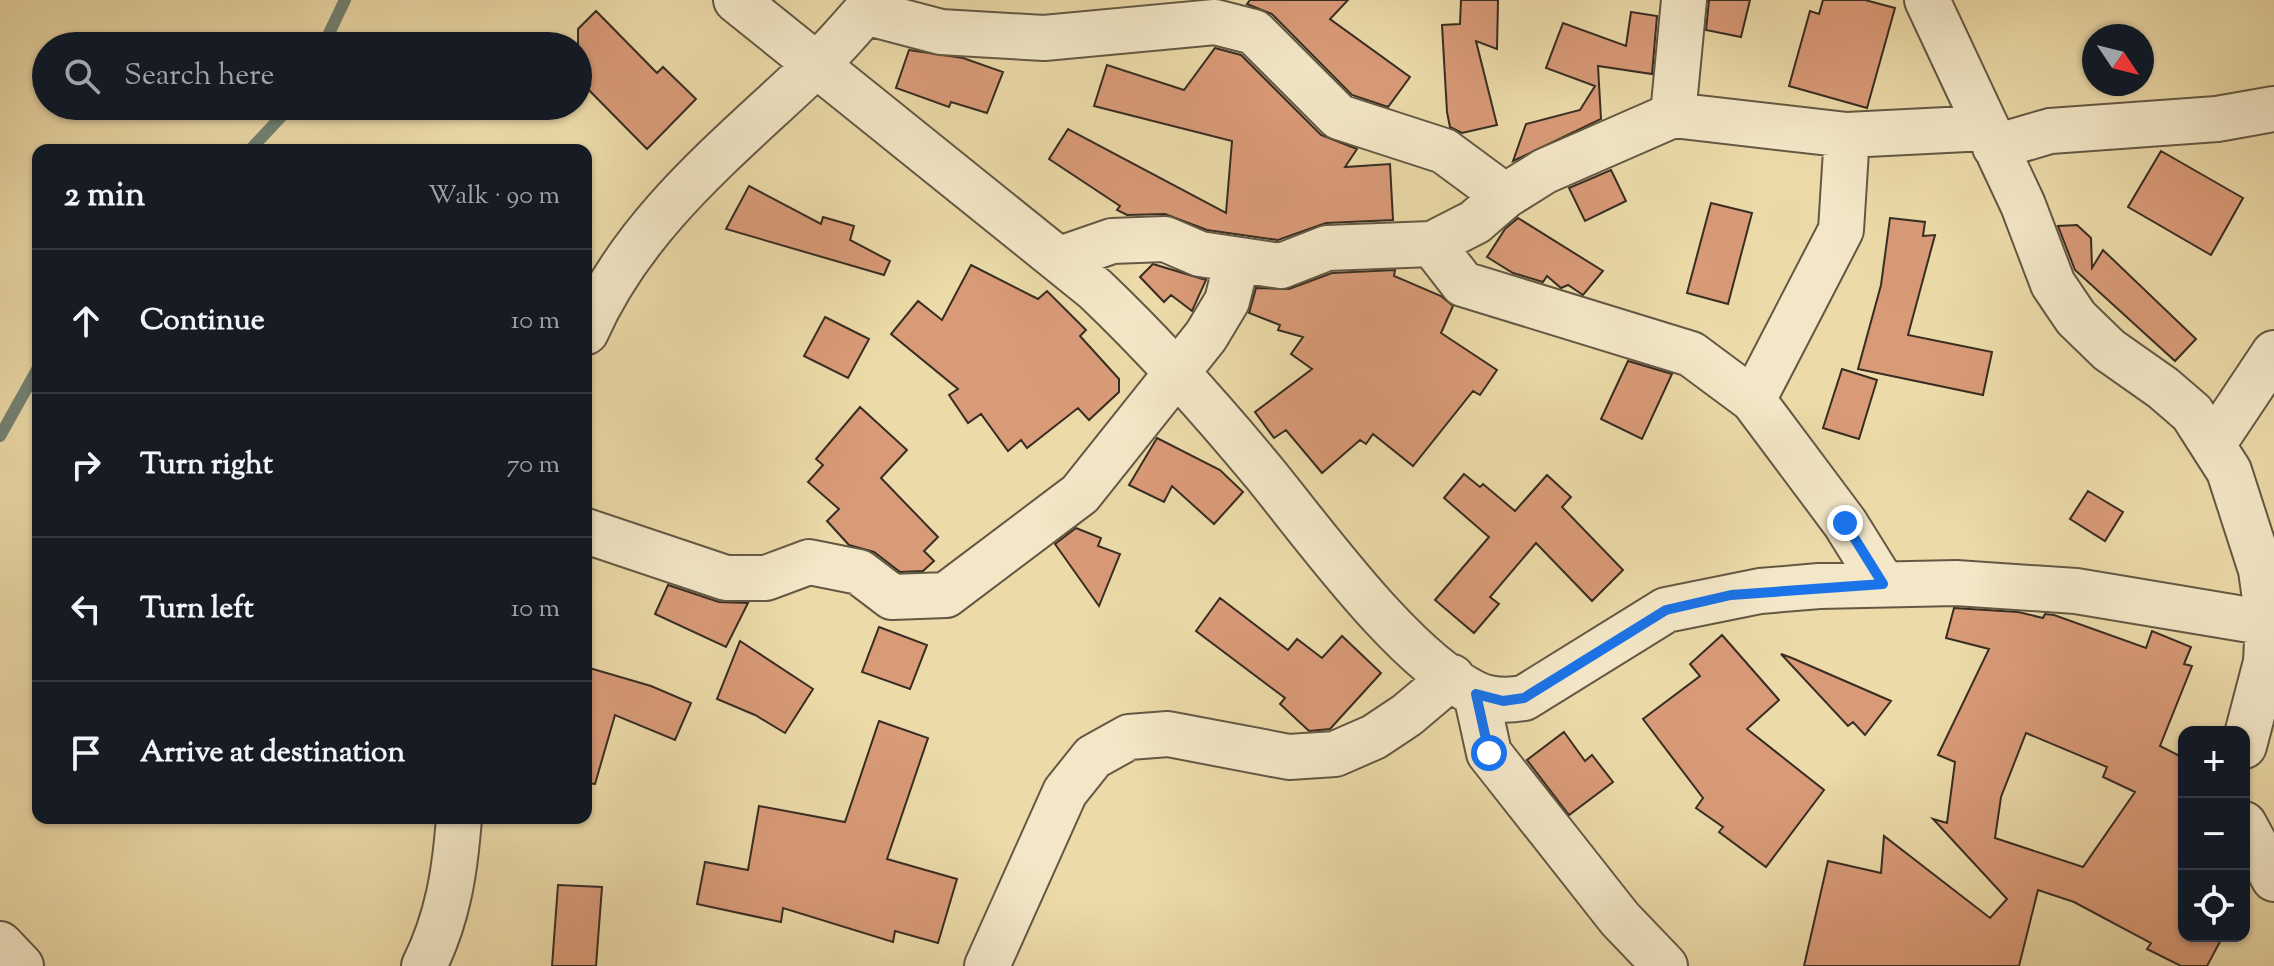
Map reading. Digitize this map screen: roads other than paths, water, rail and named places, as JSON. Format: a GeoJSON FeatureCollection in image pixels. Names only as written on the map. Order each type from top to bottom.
{"type":"FeatureCollection","features":[{"type":"Feature","properties":{"kind":"street"},"geometry":{"type":"LineString","coordinates":[[736,0],[1060,259],[1124,317],[1177,373],[1411,645],[1464,685],[1503,701],[1524,698],[1666,610],[1731,595],[1883,584],[1956,583],[2076,591],[2271,622]]}},
{"type":"Feature","properties":{"kind":"street"},"geometry":{"type":"LineString","coordinates":[[1673,115],[1684,0]]}},
{"type":"Feature","properties":{"kind":"street"},"geometry":{"type":"LineString","coordinates":[[1927,0],[2023,205],[2053,284],[2076,318],[2109,350],[2192,413],[2214,443],[2229,471],[2261,570],[2271,622],[2266,662],[2249,726]]}},
{"type":"Feature","properties":{"kind":"street"},"geometry":{"type":"LineString","coordinates":[[592,320],[616,274],[669,204],[729,143],[815,66],[870,6],[941,32],[1044,38],[1215,22],[1254,32],[1339,117],[1444,151],[1505,196]]}},
{"type":"Feature","properties":{"kind":"street"},"geometry":{"type":"LineString","coordinates":[[1060,259],[1112,241],[1165,239],[1200,254],[1281,266],[1327,248],[1432,244],[1475,222],[1505,196],[1545,171],[1673,115],[1847,135],[1990,138],[2217,119],[2274,109]]}},
{"type":"Feature","properties":{"kind":"street"},"geometry":{"type":"LineString","coordinates":[[1753,400],[1841,230],[1847,135]]}},
{"type":"Feature","properties":{"kind":"street"},"geometry":{"type":"LineString","coordinates":[[1432,244],[1463,284],[1691,354],[1753,400],[1845,523],[1883,584]]}},
{"type":"Feature","properties":{"kind":"street"},"geometry":{"type":"LineString","coordinates":[[592,533],[726,578],[766,578],[809,562],[859,572],[892,597],[946,595],[1080,494],[1206,336],[1227,301],[1237,261]]}},
{"type":"Feature","properties":{"kind":"street"},"geometry":{"type":"LineString","coordinates":[[2214,443],[2274,353]]}},
{"type":"Feature","properties":{"kind":"street"},"geometry":{"type":"LineString","coordinates":[[987,966],[1065,792],[1093,757],[1129,737],[1168,734],[1289,757],[1335,754],[1464,685]]}},
{"type":"Feature","properties":{"kind":"street"},"geometry":{"type":"LineString","coordinates":[[1464,685],[1489,753],[1620,919],[1665,966]]}},
{"type":"Feature","properties":{"kind":"street"},"geometry":{"type":"LineString","coordinates":[[424,966],[440,934],[450,896],[458,824]]}},
{"type":"Feature","properties":{"kind":"street"},"geometry":{"type":"LineString","coordinates":[[2250,835],[2274,879]]}},
{"type":"Feature","properties":{"kind":"street"},"geometry":{"type":"LineString","coordinates":[[0,944],[21,966]]}},
{"type":"Feature","properties":{"kind":"waterway"},"geometry":{"type":"LineString","coordinates":[[330,32],[345,0]]}},
{"type":"Feature","properties":{"kind":"waterway"},"geometry":{"type":"LineString","coordinates":[[256,144],[278,120]]}},
{"type":"Feature","properties":{"kind":"waterway"},"geometry":{"type":"LineString","coordinates":[[0,436],[32,379]]}}]}
